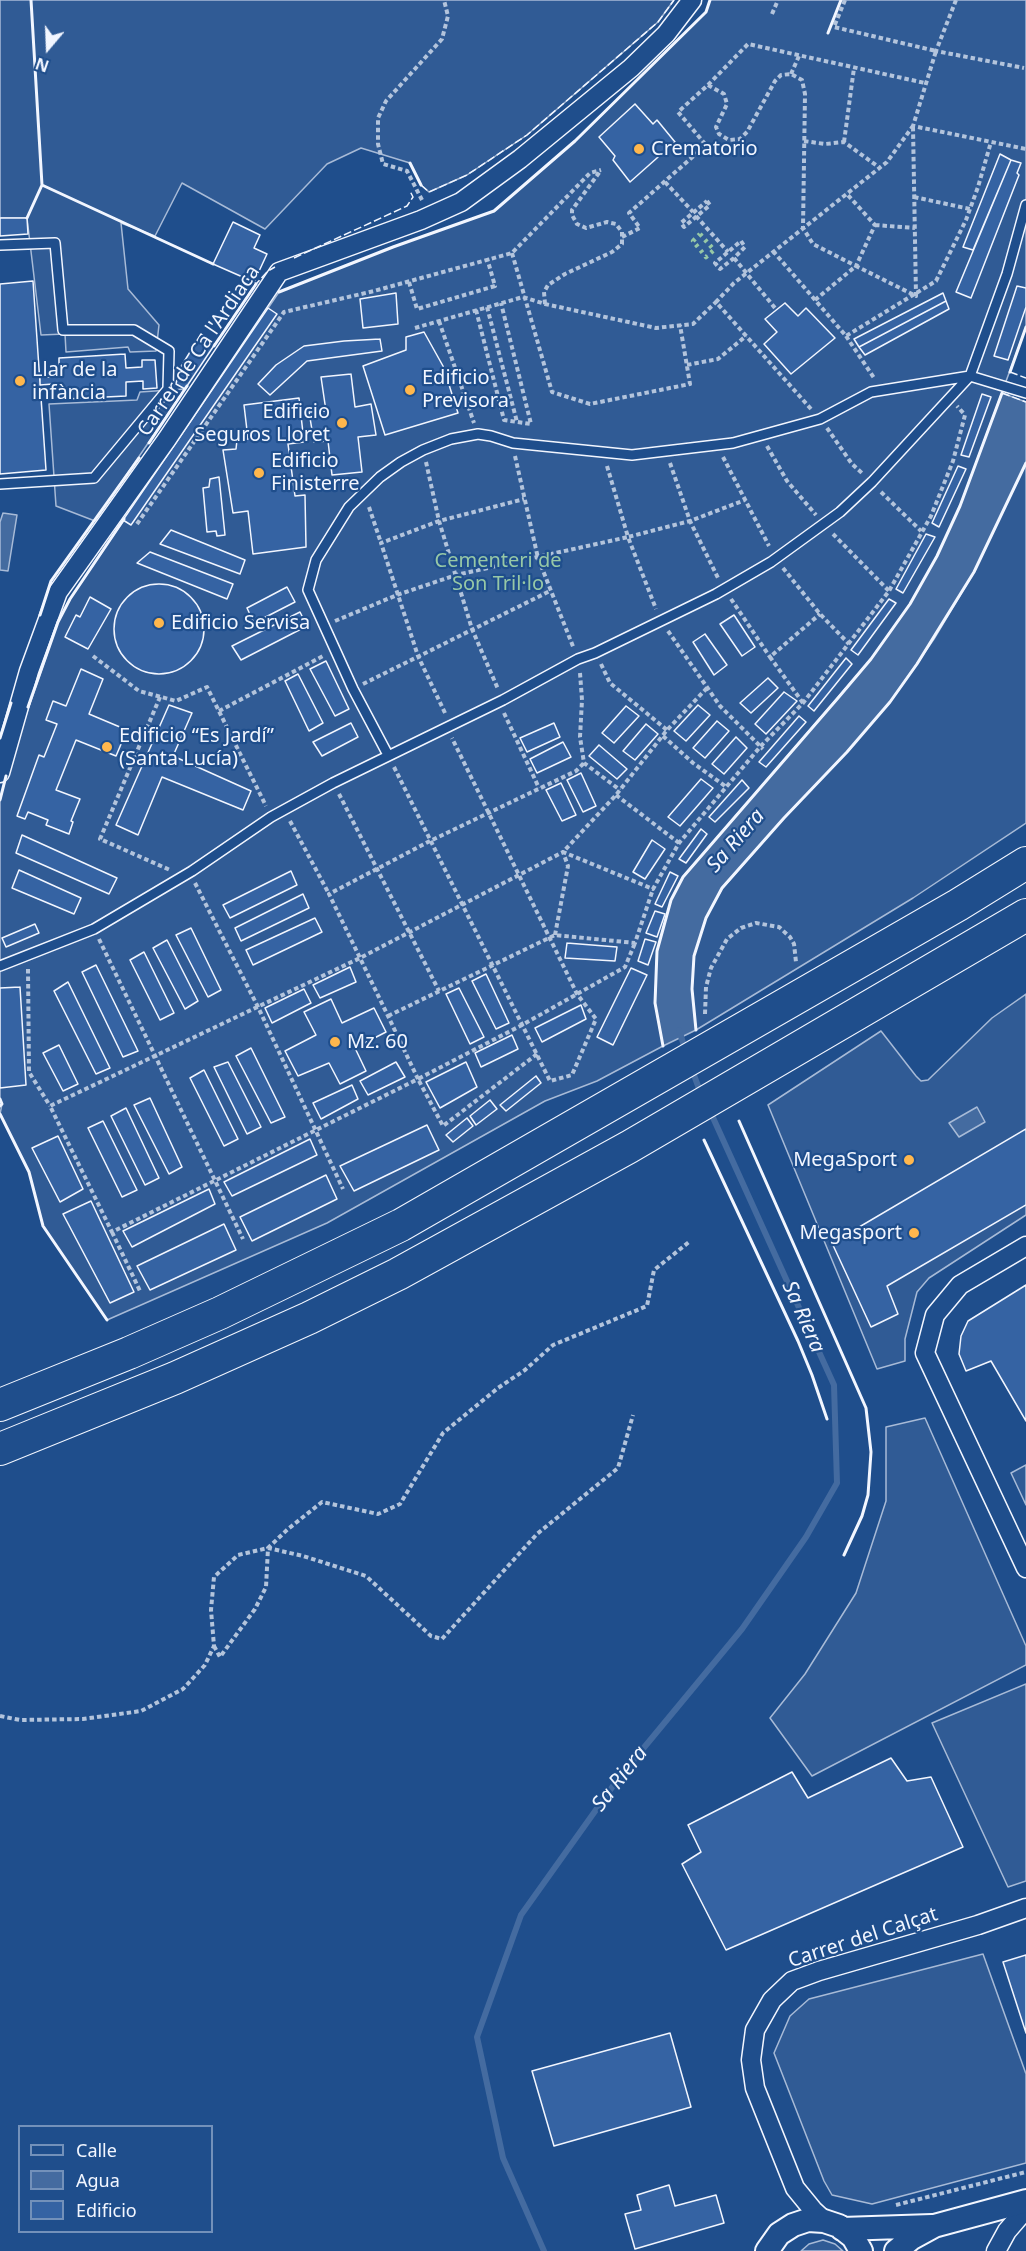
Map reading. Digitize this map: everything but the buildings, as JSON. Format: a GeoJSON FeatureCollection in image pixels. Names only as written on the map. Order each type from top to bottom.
{"type":"FeatureCollection","features":[{"type":"Feature","properties":{"kind":"highway"},"geometry":{"type":"LineString","coordinates":[[0,1405],[164,1338],[357,1248],[491,1175],[605,1107],[958,905],[1026,863]]}},
{"type":"Feature","properties":{"kind":"highway"},"geometry":{"type":"LineString","coordinates":[[0,1449],[130,1397],[309,1318],[440,1252],[629,1147],[1026,915]]}},
{"type":"Feature","properties":{"kind":"street","name":"Carrer de Ca l'Ardiaca"},"geometry":{"type":"LineString","coordinates":[[0,773],[29,671],[58,592],[167,439],[279,272],[430,216],[461,202],[573,117],[631,68],[666,34],[693,0]]}},
{"type":"Feature","properties":{"kind":"street"},"geometry":{"type":"LineString","coordinates":[[1026,1246],[960,1285],[935,1315],[926,1353],[1026,1568]]}},
{"type":"Feature","properties":{"kind":"street","name":"Carrer del Calçat"},"geometry":{"type":"LineString","coordinates":[[795,2188],[755,2088],[752,2060],[755,2030],[772,2000],[792,1981],[810,1974],[978,1925],[1026,1908]]}},
{"type":"Feature","properties":{"kind":"street"},"geometry":{"type":"LineString","coordinates":[[795,2188],[813,2210],[853,2237],[861,2251]]}},
{"type":"Feature","properties":{"kind":"street"},"geometry":{"type":"LineString","coordinates":[[786,2229],[793,2209],[795,2188]]}},
{"type":"Feature","properties":{"kind":"street"},"geometry":{"type":"LineString","coordinates":[[896,2251],[912,2238],[934,2226],[1026,2201]]}},
{"type":"Feature","properties":{"kind":"street"},"geometry":{"type":"LineString","coordinates":[[996,2251],[1007,2231],[1026,2209]]}},
{"type":"Feature","properties":{"kind":"street"},"geometry":{"type":"LineString","coordinates":[[767,2251],[779,2234],[793,2224],[808,2220],[834,2225],[934,2226]]}},
{"type":"Feature","properties":{"kind":"lane"},"geometry":{"type":"LineString","coordinates":[[0,966],[94,929],[183,876],[271,817],[333,783],[503,700],[578,659],[595,653],[724,589],[776,559],[840,512],[864,490],[970,376],[1007,274],[1026,205]]}},
{"type":"Feature","properties":{"kind":"lane"},"geometry":{"type":"LineString","coordinates":[[0,245],[55,243],[63,330],[134,330],[169,351],[168,389],[94,478],[0,484]]}},
{"type":"Feature","properties":{"kind":"lane"},"geometry":{"type":"LineString","coordinates":[[388,755],[353,689],[308,590],[316,560],[349,507],[380,477],[401,462],[451,439],[478,434],[513,443],[604,454],[632,455],[733,443],[820,419],[871,392],[970,376],[1026,393]]}},
{"type":"Feature","properties":{"kind":"path"},"geometry":{"type":"LineString","coordinates":[[430,216],[407,171],[383,164],[378,144],[378,118],[386,101],[442,39],[448,16],[444,0]]}},
{"type":"Feature","properties":{"kind":"path"},"geometry":{"type":"LineString","coordinates":[[772,14],[778,0]]}},
{"type":"Feature","properties":{"kind":"path"},"geometry":{"type":"LineString","coordinates":[[845,0],[834,27],[936,51],[1024,68]]}},
{"type":"Feature","properties":{"kind":"path"},"geometry":{"type":"LineString","coordinates":[[916,296],[914,126],[925,83],[956,0]]}},
{"type":"Feature","properties":{"kind":"path"},"geometry":{"type":"LineString","coordinates":[[622,237],[640,228],[630,213],[706,145],[678,112],[748,44],[925,83]]}},
{"type":"Feature","properties":{"kind":"path"},"geometry":{"type":"LineString","coordinates":[[791,74],[799,56]]}},
{"type":"Feature","properties":{"kind":"path"},"geometry":{"type":"LineString","coordinates":[[844,142],[854,68]]}},
{"type":"Feature","properties":{"kind":"path"},"geometry":{"type":"LineString","coordinates":[[708,85],[724,94],[727,104],[716,127],[719,134],[729,140],[740,139],[747,132],[775,81],[781,75],[791,74],[802,80],[805,94],[802,228],[813,244],[916,296]]}},
{"type":"Feature","properties":{"kind":"path"},"geometry":{"type":"LineString","coordinates":[[914,126],[1026,149]]}},
{"type":"Feature","properties":{"kind":"path"},"geometry":{"type":"LineString","coordinates":[[416,328],[523,297],[545,304],[656,327],[693,324],[773,251],[887,162],[914,126]]}},
{"type":"Feature","properties":{"kind":"path"},"geometry":{"type":"LineString","coordinates":[[804,141],[825,144],[844,142],[880,168]]}},
{"type":"Feature","properties":{"kind":"path"},"geometry":{"type":"LineString","coordinates":[[846,336],[916,296],[936,281],[970,209],[991,142]]}},
{"type":"Feature","properties":{"kind":"path"},"geometry":{"type":"LineString","coordinates":[[137,524],[284,312],[409,282],[487,258],[512,253],[590,173],[601,170],[572,210],[572,215],[577,224],[586,228],[607,222],[616,224],[622,232],[621,244],[618,248],[548,285],[544,292],[545,304]]}},
{"type":"Feature","properties":{"kind":"path"},"geometry":{"type":"LineString","coordinates":[[664,182],[728,252]]}},
{"type":"Feature","properties":{"kind":"path"},"geometry":{"type":"LineString","coordinates":[[846,193],[875,225],[915,228]]}},
{"type":"Feature","properties":{"kind":"path"},"geometry":{"type":"LineString","coordinates":[[914,197],[970,209]]}},
{"type":"Feature","properties":{"kind":"path"},"geometry":{"type":"LineString","coordinates":[[815,300],[856,266],[875,225]]}},
{"type":"Feature","properties":{"kind":"path"},"geometry":{"type":"LineString","coordinates":[[741,241],[745,247],[720,269],[715,263],[728,252],[741,241]]}},
{"type":"Feature","properties":{"kind":"path"},"geometry":{"type":"LineString","coordinates":[[773,251],[846,336],[882,390]]}},
{"type":"Feature","properties":{"kind":"path"},"geometry":{"type":"LineString","coordinates":[[512,253],[552,392],[590,404],[690,384],[680,325]]}},
{"type":"Feature","properties":{"kind":"path"},"geometry":{"type":"LineString","coordinates":[[409,282],[417,309],[495,285],[487,258]]}},
{"type":"Feature","properties":{"kind":"path"},"geometry":{"type":"LineString","coordinates":[[734,258],[775,308]]}},
{"type":"Feature","properties":{"kind":"path"},"geometry":{"type":"LineString","coordinates":[[716,302],[820,419]]}},
{"type":"Feature","properties":{"kind":"path"},"geometry":{"type":"LineString","coordinates":[[476,310],[504,420],[531,424],[501,303]]}},
{"type":"Feature","properties":{"kind":"path"},"geometry":{"type":"LineString","coordinates":[[487,307],[517,422]]}},
{"type":"Feature","properties":{"kind":"path"},"geometry":{"type":"LineString","coordinates":[[439,321],[478,434]]}},
{"type":"Feature","properties":{"kind":"path"},"geometry":{"type":"LineString","coordinates":[[687,365],[718,359],[746,336]]}},
{"type":"Feature","properties":{"kind":"path"},"geometry":{"type":"LineString","coordinates":[[112,1232],[522,1025],[625,967],[653,889],[679,843],[725,786],[803,703],[889,591],[931,516],[949,472],[965,415],[949,397]]}},
{"type":"Feature","properties":{"kind":"path"},"geometry":{"type":"LineString","coordinates":[[513,443],[538,558],[578,659],[582,700],[580,737],[584,763],[621,790]]}},
{"type":"Feature","properties":{"kind":"path"},"geometry":{"type":"LineString","coordinates":[[716,445],[776,559],[820,614],[849,644]]}},
{"type":"Feature","properties":{"kind":"path"},"geometry":{"type":"LineString","coordinates":[[423,450],[439,521],[472,629],[503,700],[504,717],[539,789]]}},
{"type":"Feature","properties":{"kind":"path"},"geometry":{"type":"LineString","coordinates":[[665,451],[690,520],[724,589],[803,703]]}},
{"type":"Feature","properties":{"kind":"path"},"geometry":{"type":"LineString","coordinates":[[604,454],[628,537],[660,620],[720,706],[761,748]]}},
{"type":"Feature","properties":{"kind":"path"},"geometry":{"type":"LineString","coordinates":[[364,492],[418,656],[451,726],[452,740],[577,994],[596,1019],[572,1075],[550,1081],[388,755]]}},
{"type":"Feature","properties":{"kind":"path"},"geometry":{"type":"LineString","coordinates":[[381,543],[439,521],[524,500]]}},
{"type":"Feature","properties":{"kind":"path"},"geometry":{"type":"LineString","coordinates":[[323,626],[397,595],[456,574],[628,537],[690,520],[745,500]]}},
{"type":"Feature","properties":{"kind":"path"},"geometry":{"type":"LineString","coordinates":[[353,689],[550,591]]}},
{"type":"Feature","properties":{"kind":"path"},"geometry":{"type":"LineString","coordinates":[[770,657],[820,614]]}},
{"type":"Feature","properties":{"kind":"path"},"geometry":{"type":"LineString","coordinates":[[219,711],[335,650]]}},
{"type":"Feature","properties":{"kind":"path"},"geometry":{"type":"LineString","coordinates":[[595,653],[610,683],[667,730]]}},
{"type":"Feature","properties":{"kind":"path"},"geometry":{"type":"LineString","coordinates":[[93,656],[139,691],[160,697],[176,701],[207,687],[271,817]]}},
{"type":"Feature","properties":{"kind":"path"},"geometry":{"type":"LineString","coordinates":[[50,1106],[360,958],[563,852],[621,790],[667,730],[706,688]]}},
{"type":"Feature","properties":{"kind":"path"},"geometry":{"type":"LineString","coordinates":[[160,697],[100,839],[195,883],[258,1007],[344,1189]]}},
{"type":"Feature","properties":{"kind":"path"},"geometry":{"type":"LineString","coordinates":[[663,736],[693,763],[725,786]]}},
{"type":"Feature","properties":{"kind":"path"},"geometry":{"type":"LineString","coordinates":[[329,894],[430,841],[576,771],[584,763]]}},
{"type":"Feature","properties":{"kind":"path"},"geometry":{"type":"LineString","coordinates":[[333,783],[439,991]]}},
{"type":"Feature","properties":{"kind":"path"},"geometry":{"type":"LineString","coordinates":[[616,795],[679,843]]}},
{"type":"Feature","properties":{"kind":"path"},"geometry":{"type":"LineString","coordinates":[[284,810],[329,894],[417,1079],[444,1126],[537,1054]]}},
{"type":"Feature","properties":{"kind":"path"},"geometry":{"type":"LineString","coordinates":[[563,852],[653,889]]}},
{"type":"Feature","properties":{"kind":"path"},"geometry":{"type":"LineString","coordinates":[[555,935],[568,866],[563,852]]}},
{"type":"Feature","properties":{"kind":"path"},"geometry":{"type":"LineString","coordinates":[[705,1014],[706,987],[711,968],[727,939],[741,928],[756,923],[779,927],[794,944],[796,962]]}},
{"type":"Feature","properties":{"kind":"path"},"geometry":{"type":"LineString","coordinates":[[94,929],[243,1239]]}},
{"type":"Feature","properties":{"kind":"path"},"geometry":{"type":"LineString","coordinates":[[388,1016],[555,935],[635,942]]}},
{"type":"Feature","properties":{"kind":"path"},"geometry":{"type":"LineString","coordinates":[[28,955],[29,1072],[50,1106],[140,1291]]}},
{"type":"Feature","properties":{"kind":"path"},"geometry":{"type":"LineString","coordinates":[[633,1415],[618,1468],[537,1534],[442,1639],[431,1636],[366,1576],[303,1556],[268,1548],[238,1555],[214,1577],[211,1610],[214,1646],[220,1658],[255,1609],[266,1587],[268,1548],[322,1502],[378,1514],[400,1504],[443,1433],[553,1346],[647,1306],[654,1270],[689,1242]]}},
{"type":"Feature","properties":{"kind":"path"},"geometry":{"type":"LineString","coordinates":[[0,1716],[20,1720],[83,1719],[141,1711],[183,1689],[205,1665],[214,1646]]}},
{"type":"Feature","properties":{"kind":"path"},"geometry":{"type":"LineString","coordinates":[[890,2206],[1026,2172]]}},
{"type":"Feature","properties":{"kind":"shaded area"},"geometry":{"type":"Polygon","coordinates":[[[0,0],[674,0],[658,22],[527,135],[467,175],[429,192],[421,185],[410,163],[361,148],[327,164],[265,229],[182,183],[155,236],[121,223],[128,289],[159,325],[156,351],[130,352],[128,347],[66,352],[65,334],[41,335],[27,218],[0,218],[0,0]]]}},
{"type":"Feature","properties":{"kind":"shaded area","name":"Cementeri de Son Tril·lo"},"geometry":{"type":"Polygon","coordinates":[[[710,0],[1026,0],[1026,327],[960,506],[937,556],[910,604],[871,659],[683,877],[671,900],[657,951],[655,1003],[663,1046],[597,1081],[545,1101],[327,1223],[107,1320],[43,1226],[29,1172],[0,1114],[2,1104],[0,1099],[0,800],[10,762],[58,622],[70,599],[279,292],[393,247],[494,211],[575,141],[706,12],[710,0]]]}},
{"type":"Feature","properties":{"kind":"shaded area"},"geometry":{"type":"Polygon","coordinates":[[[185,389],[95,521],[56,506],[49,404],[137,400],[140,392],[185,389]]]}},
{"type":"Feature","properties":{"kind":"shaded area"},"geometry":{"type":"Polygon","coordinates":[[[1026,463],[1026,823],[913,898],[696,1030],[692,989],[694,956],[706,918],[722,889],[890,702],[917,664],[974,572],[1026,463]]]}},
{"type":"Feature","properties":{"kind":"shaded area","name":"MegaSport"},"geometry":{"type":"Polygon","coordinates":[[[1026,994],[1026,1215],[929,1278],[917,1292],[905,1339],[905,1361],[877,1369],[768,1105],[881,1031],[916,1076],[921,1081],[928,1080],[992,1018],[1026,994]]]}},
{"type":"Feature","properties":{"kind":"shaded area"},"geometry":{"type":"Polygon","coordinates":[[[925,1418],[1026,1646],[1026,1665],[812,1776],[770,1718],[805,1674],[856,1593],[886,1501],[886,1427],[925,1418]]]}},
{"type":"Feature","properties":{"kind":"shaded area"},"geometry":{"type":"Polygon","coordinates":[[[1026,1465],[1026,1505],[1011,1473],[1026,1465]]]}},
{"type":"Feature","properties":{"kind":"shaded area"},"geometry":{"type":"Polygon","coordinates":[[[1026,1684],[1026,1881],[1008,1887],[932,1723],[1026,1684]]]}},
{"type":"Feature","properties":{"kind":"shaded area"},"geometry":{"type":"Polygon","coordinates":[[[983,1954],[1026,2074],[1026,2163],[872,2204],[832,2195],[824,2181],[774,2053],[790,2016],[809,1999],[983,1954]]]}},
{"type":"Feature","properties":{"kind":"shaded area"},"geometry":{"type":"Polygon","coordinates":[[[823,2240],[835,2244],[843,2251],[801,2251],[809,2244],[823,2240]]]}},
{"type":"Feature","properties":{"kind":"water"},"geometry":{"type":"Polygon","coordinates":[[[1002,393],[1026,402],[1026,463],[974,572],[934,639],[890,702],[722,888],[706,918],[694,956],[692,989],[696,1030],[663,1046],[655,1003],[657,951],[671,900],[683,877],[871,659],[910,604],[937,556],[960,506],[1002,393]]]}},
{"type":"Feature","properties":{"kind":"water"},"geometry":{"type":"Polygon","coordinates":[[[3,513],[17,515],[8,571],[0,570],[0,522],[3,513]]]}},
{"type":"Feature","properties":{"kind":"water"},"geometry":{"type":"Polygon","coordinates":[[[977,1107],[985,1122],[959,1137],[949,1123],[977,1107]]]}},
{"type":"Feature","properties":{"kind":"waterway","name":"Sa Riera"},"geometry":{"type":"LineString","coordinates":[[679,1030],[686,1052]]}},
{"type":"Feature","properties":{"kind":"waterway","name":"Sa Riera"},"geometry":{"type":"LineString","coordinates":[[691,1067],[701,1094]]}},
{"type":"Feature","properties":{"kind":"waterway","name":"Sa Riera"},"geometry":{"type":"LineString","coordinates":[[544,2251],[503,2158],[477,2037],[521,1915],[618,1779],[742,1629],[806,1537],[837,1483],[834,1385],[710,1111]]}},
{"type":"Feature","properties":{"kind":"hedge"},"geometry":{"type":"LineString","coordinates":[[700,234],[714,250],[706,257],[693,241],[700,234]]}},
{"type":"Feature","properties":{"kind":"fence"},"geometry":{"type":"LineString","coordinates":[[421,185],[429,192],[467,175],[527,135],[658,22],[674,0]]}},
{"type":"Feature","properties":{"kind":"fence"},"geometry":{"type":"LineString","coordinates":[[294,258],[407,206],[413,197],[410,191]]}},
{"type":"Feature","properties":{"kind":"fence"},"geometry":{"type":"LineString","coordinates":[[254,282],[256,284],[275,267]]}},
{"type":"Feature","properties":{"kind":"fence"},"geometry":{"type":"LineString","coordinates":[[1010,372],[1026,378]]}},
{"type":"Feature","properties":{"kind":"fence"},"geometry":{"type":"LineString","coordinates":[[1002,393],[1026,402]]}},
{"type":"Feature","properties":{"kind":"wall"},"geometry":{"type":"LineString","coordinates":[[27,218],[42,185],[31,0]]}},
{"type":"Feature","properties":{"kind":"wall"},"geometry":{"type":"LineString","coordinates":[[279,292],[393,247],[494,211],[575,141],[706,12],[710,0]]}},
{"type":"Feature","properties":{"kind":"wall"},"geometry":{"type":"LineString","coordinates":[[828,33],[841,0]]}},
{"type":"Feature","properties":{"kind":"wall"},"geometry":{"type":"LineString","coordinates":[[410,163],[421,185]]}},
{"type":"Feature","properties":{"kind":"wall"},"geometry":{"type":"LineString","coordinates":[[42,185],[213,264]]}},
{"type":"Feature","properties":{"kind":"wall"},"geometry":{"type":"LineString","coordinates":[[214,346],[256,284]]}},
{"type":"Feature","properties":{"kind":"wall"},"geometry":{"type":"LineString","coordinates":[[1010,372],[1026,327]]}},
{"type":"Feature","properties":{"kind":"wall"},"geometry":{"type":"LineString","coordinates":[[149,443],[187,386]]}},
{"type":"Feature","properties":{"kind":"wall"},"geometry":{"type":"LineString","coordinates":[[663,1046],[655,1003],[657,951],[671,900],[683,877],[871,659],[910,604],[937,556],[960,506],[1002,393]]}},
{"type":"Feature","properties":{"kind":"wall"},"geometry":{"type":"LineString","coordinates":[[40,615],[51,581],[139,458]]}},
{"type":"Feature","properties":{"kind":"wall"},"geometry":{"type":"LineString","coordinates":[[696,1030],[692,989],[694,956],[706,918],[722,888],[890,702],[917,664],[974,572],[1026,463]]}},
{"type":"Feature","properties":{"kind":"wall"},"geometry":{"type":"LineString","coordinates":[[28,707],[58,622],[70,599],[124,519]]}},
{"type":"Feature","properties":{"kind":"wall"},"geometry":{"type":"LineString","coordinates":[[0,738],[11,703]]}},
{"type":"Feature","properties":{"kind":"wall"},"geometry":{"type":"LineString","coordinates":[[0,800],[6,776]]}},
{"type":"Feature","properties":{"kind":"wall"},"geometry":{"type":"LineString","coordinates":[[0,1099],[2,1104],[0,1106]]}},
{"type":"Feature","properties":{"kind":"wall"},"geometry":{"type":"LineString","coordinates":[[0,1114],[29,1172],[43,1226],[107,1320]]}},
{"type":"Feature","properties":{"kind":"wall"},"geometry":{"type":"LineString","coordinates":[[739,1121],[866,1408],[871,1452],[868,1495],[862,1516],[844,1555]]}},
{"type":"Feature","properties":{"kind":"wall"},"geometry":{"type":"LineString","coordinates":[[704,1140],[798,1341],[827,1419]]}},
{"type":"Feature","properties":{"kind":"place","name":"Crematorio"},"geometry":{"type":"Point","coordinates":[639,149]}},
{"type":"Feature","properties":{"kind":"place","name":"Llar de la infància"},"geometry":{"type":"Point","coordinates":[20,381]}},
{"type":"Feature","properties":{"kind":"place","name":"Edificio Previsora"},"geometry":{"type":"Point","coordinates":[410,390]}},
{"type":"Feature","properties":{"kind":"place","name":"Edificio Seguros Lloret"},"geometry":{"type":"Point","coordinates":[342,423]}},
{"type":"Feature","properties":{"kind":"place","name":"Edificio Finisterre"},"geometry":{"type":"Point","coordinates":[259,473]}},
{"type":"Feature","properties":{"kind":"place","name":"Edificio Servisa"},"geometry":{"type":"Point","coordinates":[159,623]}},
{"type":"Feature","properties":{"kind":"place","name":"Edificio “Es Jardí” (Santa Lucía)"},"geometry":{"type":"Point","coordinates":[107,747]}},
{"type":"Feature","properties":{"kind":"place","name":"Mz. 60"},"geometry":{"type":"Point","coordinates":[335,1042]}},
{"type":"Feature","properties":{"kind":"place","name":"MegaSport"},"geometry":{"type":"Point","coordinates":[909,1160]}},
{"type":"Feature","properties":{"kind":"place","name":"Megasport"},"geometry":{"type":"Point","coordinates":[914,1233]}}]}
